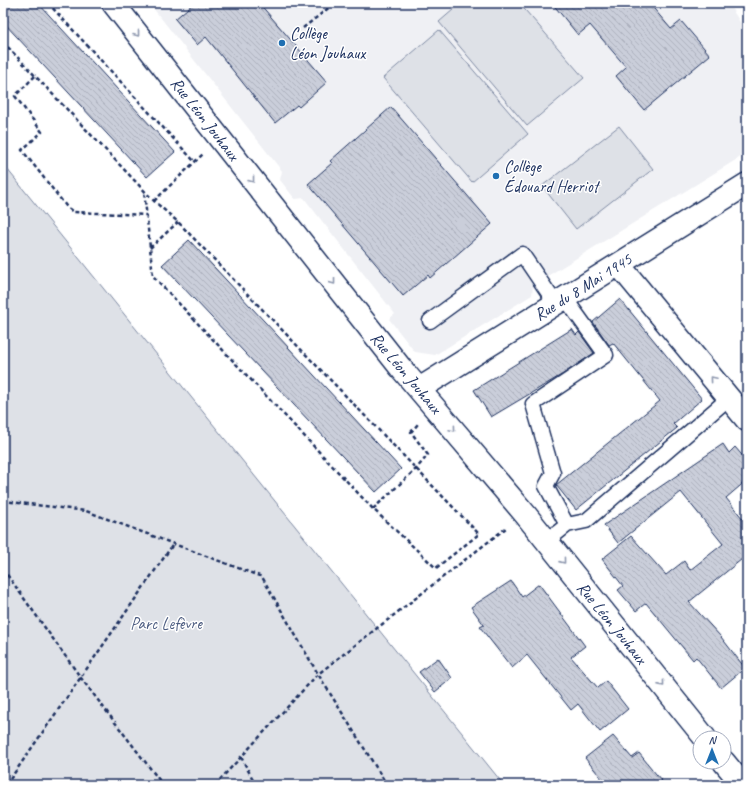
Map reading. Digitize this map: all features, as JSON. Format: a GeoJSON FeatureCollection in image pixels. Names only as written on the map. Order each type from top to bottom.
{"type":"FeatureCollection","features":[{"type":"Feature","properties":{"kind":"street","name":"Rue Léon Jouhaux"},"geometry":{"type":"LineString","coordinates":[[113,3],[419,389],[525,514],[699,730]]}},
{"type":"Feature","properties":{"kind":"street","name":"Rue du 8 Mai 1945"},"geometry":{"type":"LineString","coordinates":[[419,389],[747,184]]}},
{"type":"Feature","properties":{"kind":"street"},"geometry":{"type":"LineString","coordinates":[[619,265],[747,420]]}},
{"type":"Feature","properties":{"kind":"street"},"geometry":{"type":"LineString","coordinates":[[731,770],[743,785]]}},
{"type":"Feature","properties":{"kind":"lane"},"geometry":{"type":"LineString","coordinates":[[430,321],[522,254],[606,355],[533,404],[553,473],[546,486],[567,525]]}},
{"type":"Feature","properties":{"kind":"lane"},"geometry":{"type":"LineString","coordinates":[[547,541],[567,525],[586,521],[729,398]]}},
{"type":"Feature","properties":{"kind":"path"},"geometry":{"type":"LineString","coordinates":[[48,3],[195,162]]}},
{"type":"Feature","properties":{"kind":"path"},"geometry":{"type":"LineString","coordinates":[[303,28],[335,3]]}},
{"type":"Feature","properties":{"kind":"path"},"geometry":{"type":"LineString","coordinates":[[3,42],[144,190],[154,201],[178,222],[479,534],[436,568],[373,510],[153,276],[144,190]]}},
{"type":"Feature","properties":{"kind":"path"},"geometry":{"type":"LineString","coordinates":[[35,76],[15,96],[42,132],[22,150],[66,206],[73,212],[147,215]]}},
{"type":"Feature","properties":{"kind":"path"},"geometry":{"type":"LineString","coordinates":[[154,201],[206,151]]}},
{"type":"Feature","properties":{"kind":"path"},"geometry":{"type":"LineString","coordinates":[[150,248],[178,222]]}},
{"type":"Feature","properties":{"kind":"path"},"geometry":{"type":"LineString","coordinates":[[373,510],[416,469],[428,455],[411,432],[434,406]]}},
{"type":"Feature","properties":{"kind":"path"},"geometry":{"type":"LineString","coordinates":[[3,501],[86,511],[262,576],[318,674],[387,785]]}},
{"type":"Feature","properties":{"kind":"path"},"geometry":{"type":"LineString","coordinates":[[215,785],[318,674],[525,514]]}},
{"type":"Feature","properties":{"kind":"path"},"geometry":{"type":"LineString","coordinates":[[6,785],[174,543]]}},
{"type":"Feature","properties":{"kind":"path"},"geometry":{"type":"LineString","coordinates":[[3,569],[81,678],[164,785]]}},
{"type":"Feature","properties":{"kind":"path"},"geometry":{"type":"LineString","coordinates":[[241,757],[256,785]]}},
{"type":"Feature","properties":{"kind":"shaded area","name":"Collège Édouard Herriot"},"geometry":{"type":"Polygon","coordinates":[[[149,3],[728,3],[747,33],[747,153],[533,285],[532,295],[435,355],[415,352],[389,319],[395,314],[304,198],[295,199],[280,180],[282,171],[149,3]]]}},
{"type":"Feature","properties":{"kind":"green space"},"geometry":{"type":"Polygon","coordinates":[[[461,3],[519,3],[584,78],[527,126],[439,22],[461,3]]]}},
{"type":"Feature","properties":{"kind":"green space"},"geometry":{"type":"Polygon","coordinates":[[[439,30],[528,134],[472,182],[383,78],[439,30]]]}},
{"type":"Feature","properties":{"kind":"green space"},"geometry":{"type":"Polygon","coordinates":[[[619,126],[653,169],[576,229],[542,186],[619,126]]]}},
{"type":"Feature","properties":{"kind":"green space","name":"Parc Lefèvre"},"geometry":{"type":"Polygon","coordinates":[[[3,164],[504,785],[3,785],[3,164]]]}},
{"type":"Feature","properties":{"kind":"building"},"geometry":{"type":"Polygon","coordinates":[[[3,3],[38,3],[175,152],[147,177],[3,22],[3,3]]]}},
{"type":"Feature","properties":{"kind":"building"},"geometry":{"type":"Polygon","coordinates":[[[194,3],[259,3],[327,82],[299,107],[297,105],[275,123],[206,37],[197,45],[175,19],[194,3]]]}},
{"type":"Feature","properties":{"kind":"building"},"geometry":{"type":"Polygon","coordinates":[[[552,3],[649,3],[671,29],[681,21],[710,55],[644,110],[616,76],[626,67],[590,25],[578,35],[552,3]]]}},
{"type":"Feature","properties":{"kind":"building"},"geometry":{"type":"Polygon","coordinates":[[[391,107],[492,224],[430,278],[428,275],[403,296],[308,184],[332,163],[330,161],[391,107]]]}},
{"type":"Feature","properties":{"kind":"building"},"geometry":{"type":"Polygon","coordinates":[[[189,240],[401,469],[376,492],[162,265],[189,240]]]}},
{"type":"Feature","properties":{"kind":"building"},"geometry":{"type":"Polygon","coordinates":[[[620,299],[702,399],[673,424],[677,428],[576,510],[556,485],[660,401],[613,343],[609,345],[593,322],[620,299]]]}},
{"type":"Feature","properties":{"kind":"building"},"geometry":{"type":"Polygon","coordinates":[[[572,329],[576,335],[579,332],[594,353],[563,374],[491,417],[474,390],[572,329]]]}},
{"type":"Feature","properties":{"kind":"building"},"geometry":{"type":"Polygon","coordinates":[[[723,444],[729,453],[735,447],[747,461],[747,480],[726,498],[747,524],[747,555],[689,602],[721,637],[745,668],[721,688],[696,657],[693,660],[646,603],[636,611],[618,590],[623,586],[602,559],[631,536],[666,575],[684,561],[690,570],[723,544],[681,492],[618,543],[604,525],[723,444]]]}},
{"type":"Feature","properties":{"kind":"building"},"geometry":{"type":"Polygon","coordinates":[[[511,581],[522,597],[539,584],[585,646],[571,657],[598,688],[606,681],[628,709],[600,732],[578,704],[571,710],[527,655],[512,668],[480,627],[484,625],[471,607],[511,581]]]}},
{"type":"Feature","properties":{"kind":"building"},"geometry":{"type":"Polygon","coordinates":[[[438,658],[452,678],[435,692],[419,672],[438,658]]]}},
{"type":"Feature","properties":{"kind":"building"},"geometry":{"type":"Polygon","coordinates":[[[613,736],[632,758],[639,753],[665,785],[607,785],[585,758],[613,736]]]}},
{"type":"Feature","properties":{"kind":"place","name":"Collège Léon Jouhaux"},"geometry":{"type":"Point","coordinates":[282,43]}},
{"type":"Feature","properties":{"kind":"place","name":"Collège Édouard Herriot"},"geometry":{"type":"Point","coordinates":[496,176]}}]}
